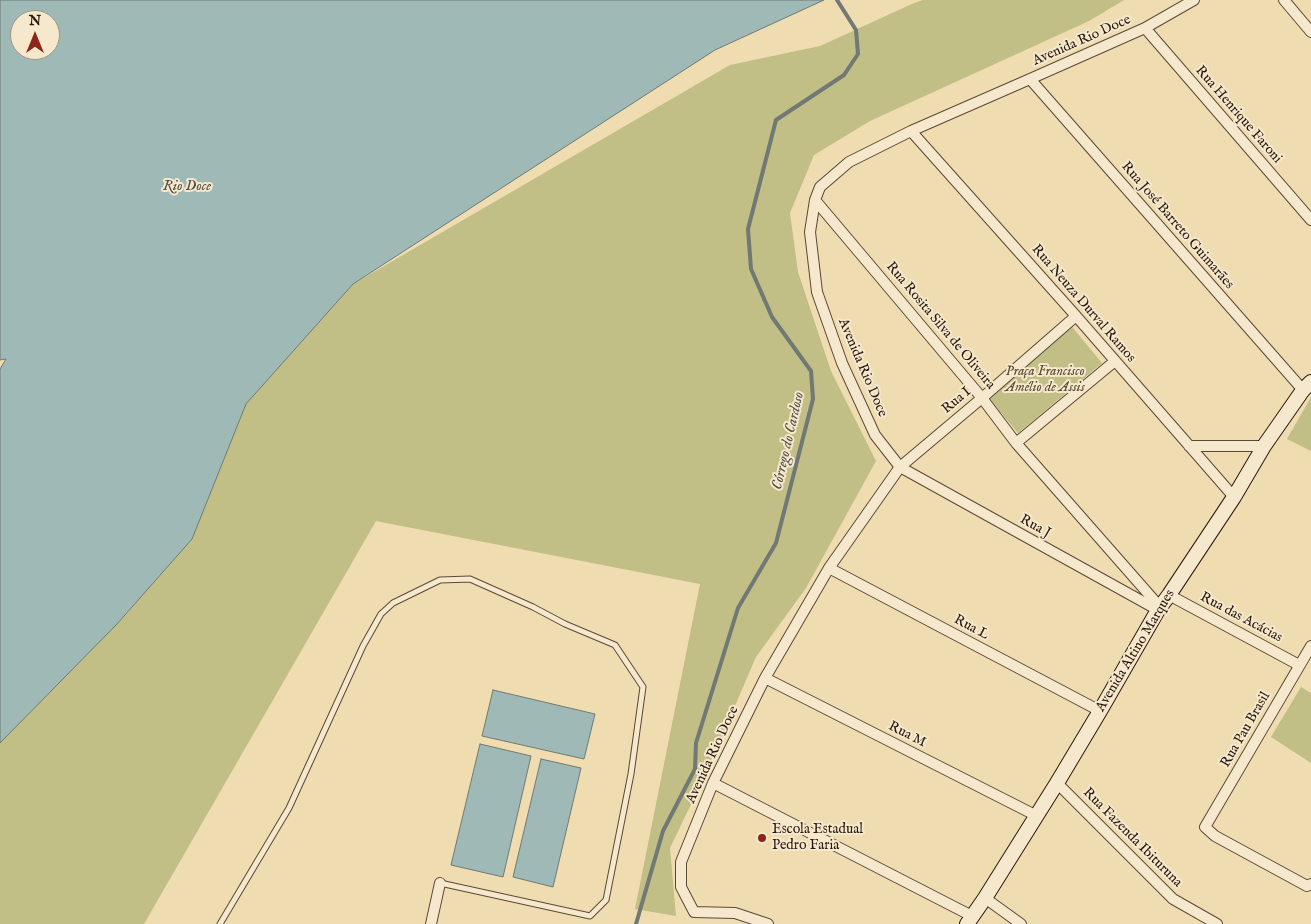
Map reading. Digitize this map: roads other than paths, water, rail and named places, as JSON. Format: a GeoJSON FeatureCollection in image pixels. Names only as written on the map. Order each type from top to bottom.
{"type":"FeatureCollection","features":[{"type":"Feature","properties":{"kind":"main road","name":"Avenida Altino Marques"},"geometry":{"type":"LineString","coordinates":[[969,920],[1037,816],[1159,608],[1234,498],[1264,446],[1307,386]]}},
{"type":"Feature","properties":{"kind":"street","name":"Avenida Rio Doce"},"geometry":{"type":"LineString","coordinates":[[768,924],[735,913],[694,912],[681,887],[681,862],[713,783],[765,678],[829,568],[900,468],[875,435],[842,364],[817,292],[810,232],[815,200],[820,187],[849,162],[911,131],[1145,28],[1194,0]]}},
{"type":"Feature","properties":{"kind":"street"},"geometry":{"type":"LineString","coordinates":[[1284,0],[1311,32]]}},
{"type":"Feature","properties":{"kind":"street","name":"Rua Henrique Faroni"},"geometry":{"type":"LineString","coordinates":[[1145,28],[1311,220]]}},
{"type":"Feature","properties":{"kind":"street","name":"Rua José Barreto Guimarães"},"geometry":{"type":"LineString","coordinates":[[1030,79],[1307,386]]}},
{"type":"Feature","properties":{"kind":"street","name":"Rua Neuza Durval Ramos"},"geometry":{"type":"LineString","coordinates":[[911,131],[1076,316],[1234,498]]}},
{"type":"Feature","properties":{"kind":"street","name":"Rua Rosita Silva de Oliveira"},"geometry":{"type":"LineString","coordinates":[[815,200],[982,398],[1016,443],[1159,608]]}},
{"type":"Feature","properties":{"kind":"street","name":"Rua I"},"geometry":{"type":"LineString","coordinates":[[900,468],[1076,316]]}},
{"type":"Feature","properties":{"kind":"street"},"geometry":{"type":"LineString","coordinates":[[1016,443],[1115,361]]}},
{"type":"Feature","properties":{"kind":"street"},"geometry":{"type":"LineString","coordinates":[[1189,446],[1264,446]]}},
{"type":"Feature","properties":{"kind":"street","name":"Rua J"},"geometry":{"type":"LineString","coordinates":[[900,468],[1159,608]]}},
{"type":"Feature","properties":{"kind":"street","name":"Rua L"},"geometry":{"type":"LineString","coordinates":[[829,568],[1100,711]]}},
{"type":"Feature","properties":{"kind":"street","name":"Rua das Acácias"},"geometry":{"type":"LineString","coordinates":[[1169,595],[1299,665]]}},
{"type":"Feature","properties":{"kind":"street","name":"Rua Pau Brasil"},"geometry":{"type":"LineString","coordinates":[[1309,885],[1215,836],[1205,827],[1311,646]]}},
{"type":"Feature","properties":{"kind":"street","name":"Rua M"},"geometry":{"type":"LineString","coordinates":[[765,678],[1037,816]]}},
{"type":"Feature","properties":{"kind":"street"},"geometry":{"type":"LineString","coordinates":[[713,783],[969,920]]}},
{"type":"Feature","properties":{"kind":"street","name":"Rua Fazenda Ibituruna"},"geometry":{"type":"LineString","coordinates":[[1057,783],[1173,899],[1217,924]]}},
{"type":"Feature","properties":{"kind":"street"},"geometry":{"type":"LineString","coordinates":[[431,924],[440,883]]}},
{"type":"Feature","properties":{"kind":"street"},"geometry":{"type":"LineString","coordinates":[[985,898],[1021,924]]}},
{"type":"Feature","properties":{"kind":"lane"},"geometry":{"type":"LineString","coordinates":[[220,924],[289,808],[363,646],[382,614],[393,603],[440,580],[470,579],[533,607],[565,624],[615,645],[643,687],[632,774],[606,900],[590,916],[440,883]]}},
{"type":"Feature","properties":{"kind":"water","name":"Rio Doce"},"geometry":{"type":"Polygon","coordinates":[[[0,0],[824,0],[715,50],[353,284],[246,404],[192,539],[117,624],[0,743],[0,369],[6,359],[0,360],[0,0]]]}},
{"type":"Feature","properties":{"kind":"water"},"geometry":{"type":"Polygon","coordinates":[[[493,690],[595,714],[584,759],[482,736],[493,690]]]}},
{"type":"Feature","properties":{"kind":"water"},"geometry":{"type":"Polygon","coordinates":[[[480,744],[531,756],[503,877],[451,865],[480,744]]]}},
{"type":"Feature","properties":{"kind":"water"},"geometry":{"type":"Polygon","coordinates":[[[541,759],[581,768],[553,887],[513,877],[541,759]]]}},
{"type":"Feature","properties":{"kind":"waterway","name":"Córrego do Cardoso"},"geometry":{"type":"LineString","coordinates":[[636,924],[663,831],[695,769],[696,743],[738,608],[776,543],[813,399],[811,371],[772,317],[751,269],[748,229],[776,120],[844,75],[858,54],[856,30],[837,0]]}},
{"type":"Feature","properties":{"kind":"place","name":"Escola Estadual Pedro Faria"},"geometry":{"type":"Point","coordinates":[762,838]}},
{"type":"Feature","properties":{"kind":"park label","name":"Praça Francisco Amélio de Assis"},"geometry":{"type":"Point","coordinates":[1045,380]}}]}
